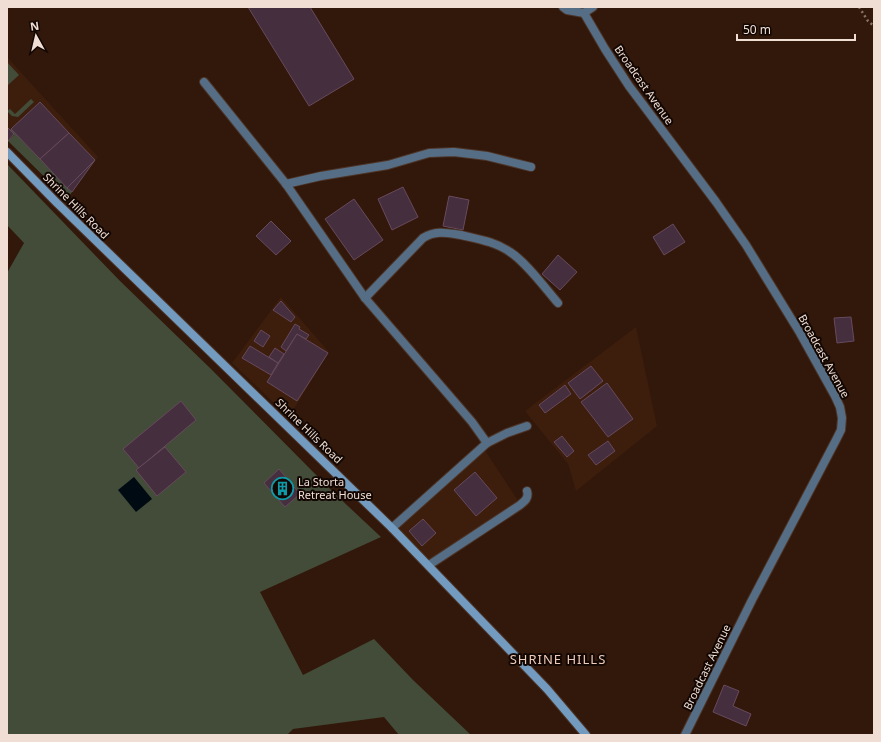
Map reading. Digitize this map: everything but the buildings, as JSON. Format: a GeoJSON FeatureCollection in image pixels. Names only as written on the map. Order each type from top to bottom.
{"type":"FeatureCollection","features":[{"type":"Feature","properties":{"kind":"street"},"geometry":{"type":"LineString","coordinates":[[563,7],[567,10],[584,13],[593,7]]}},
{"type":"Feature","properties":{"kind":"street","name":"Broadcast Avenue"},"geometry":{"type":"LineString","coordinates":[[584,13],[629,86],[716,202],[746,245],[800,333],[840,407],[842,418],[841,430],[752,600],[685,735]]}},
{"type":"Feature","properties":{"kind":"street"},"geometry":{"type":"LineString","coordinates":[[204,82],[286,184],[365,298],[472,422],[487,443]]}},
{"type":"Feature","properties":{"kind":"street","name":"Shrine Hills Road"},"geometry":{"type":"LineString","coordinates":[[7,152],[56,202],[392,528],[547,689],[586,735]]}},
{"type":"Feature","properties":{"kind":"street"},"geometry":{"type":"LineString","coordinates":[[286,184],[321,176],[388,165],[429,153],[454,152],[487,156],[531,167]]}},
{"type":"Feature","properties":{"kind":"street"},"geometry":{"type":"LineString","coordinates":[[365,298],[423,238],[429,234],[437,232],[480,239],[495,244],[510,252],[520,260],[558,303]]}},
{"type":"Feature","properties":{"kind":"street"},"geometry":{"type":"LineString","coordinates":[[392,528],[487,443],[507,433],[527,426]]}},
{"type":"Feature","properties":{"kind":"street"},"geometry":{"type":"LineString","coordinates":[[429,566],[520,505],[526,500],[528,495],[527,491]]}},
{"type":"Feature","properties":{"kind":"path"},"geometry":{"type":"LineString","coordinates":[[859,7],[868,21],[874,26]]}},
{"type":"Feature","properties":{"kind":"shaded area"},"geometry":{"type":"Polygon","coordinates":[[[7,57],[98,157],[67,199],[7,140],[7,57]]]}},
{"type":"Feature","properties":{"kind":"shaded area"},"geometry":{"type":"Polygon","coordinates":[[[281,297],[329,352],[289,417],[232,363],[281,297]]]}},
{"type":"Feature","properties":{"kind":"shaded area"},"geometry":{"type":"Polygon","coordinates":[[[636,327],[657,426],[576,491],[568,464],[525,411],[636,327]]]}},
{"type":"Feature","properties":{"kind":"shaded area"},"geometry":{"type":"Polygon","coordinates":[[[484,449],[519,502],[430,562],[396,528],[484,449]]]}},
{"type":"Feature","properties":{"kind":"shaded area"},"geometry":{"type":"Polygon","coordinates":[[[134,477],[152,499],[136,512],[118,490],[134,477]]]}},
{"type":"Feature","properties":{"kind":"green space"},"geometry":{"type":"Polygon","coordinates":[[[7,62],[19,75],[7,86],[7,62]]]}},
{"type":"Feature","properties":{"kind":"green space"},"geometry":{"type":"Polygon","coordinates":[[[31,99],[34,102],[18,117],[12,116],[7,111],[10,109],[15,114],[31,99]]]}},
{"type":"Feature","properties":{"kind":"green space"},"geometry":{"type":"Polygon","coordinates":[[[11,129],[72,192],[67,199],[8,141],[14,135],[10,130],[11,129]]]}},
{"type":"Feature","properties":{"kind":"green space"},"geometry":{"type":"Polygon","coordinates":[[[7,164],[120,281],[210,368],[334,493],[381,537],[260,592],[303,675],[374,639],[412,679],[471,735],[399,735],[384,717],[293,729],[287,735],[7,735],[7,273],[24,243],[7,225],[7,164]]]}},
{"type":"Feature","properties":{"kind":"place","name":"La Storta Retreat House"},"geometry":{"type":"Point","coordinates":[282,488]}},
{"type":"Feature","properties":{"kind":"district","name":"SHRINE HILLS"},"geometry":{"type":"Point","coordinates":[558,659]}}]}
